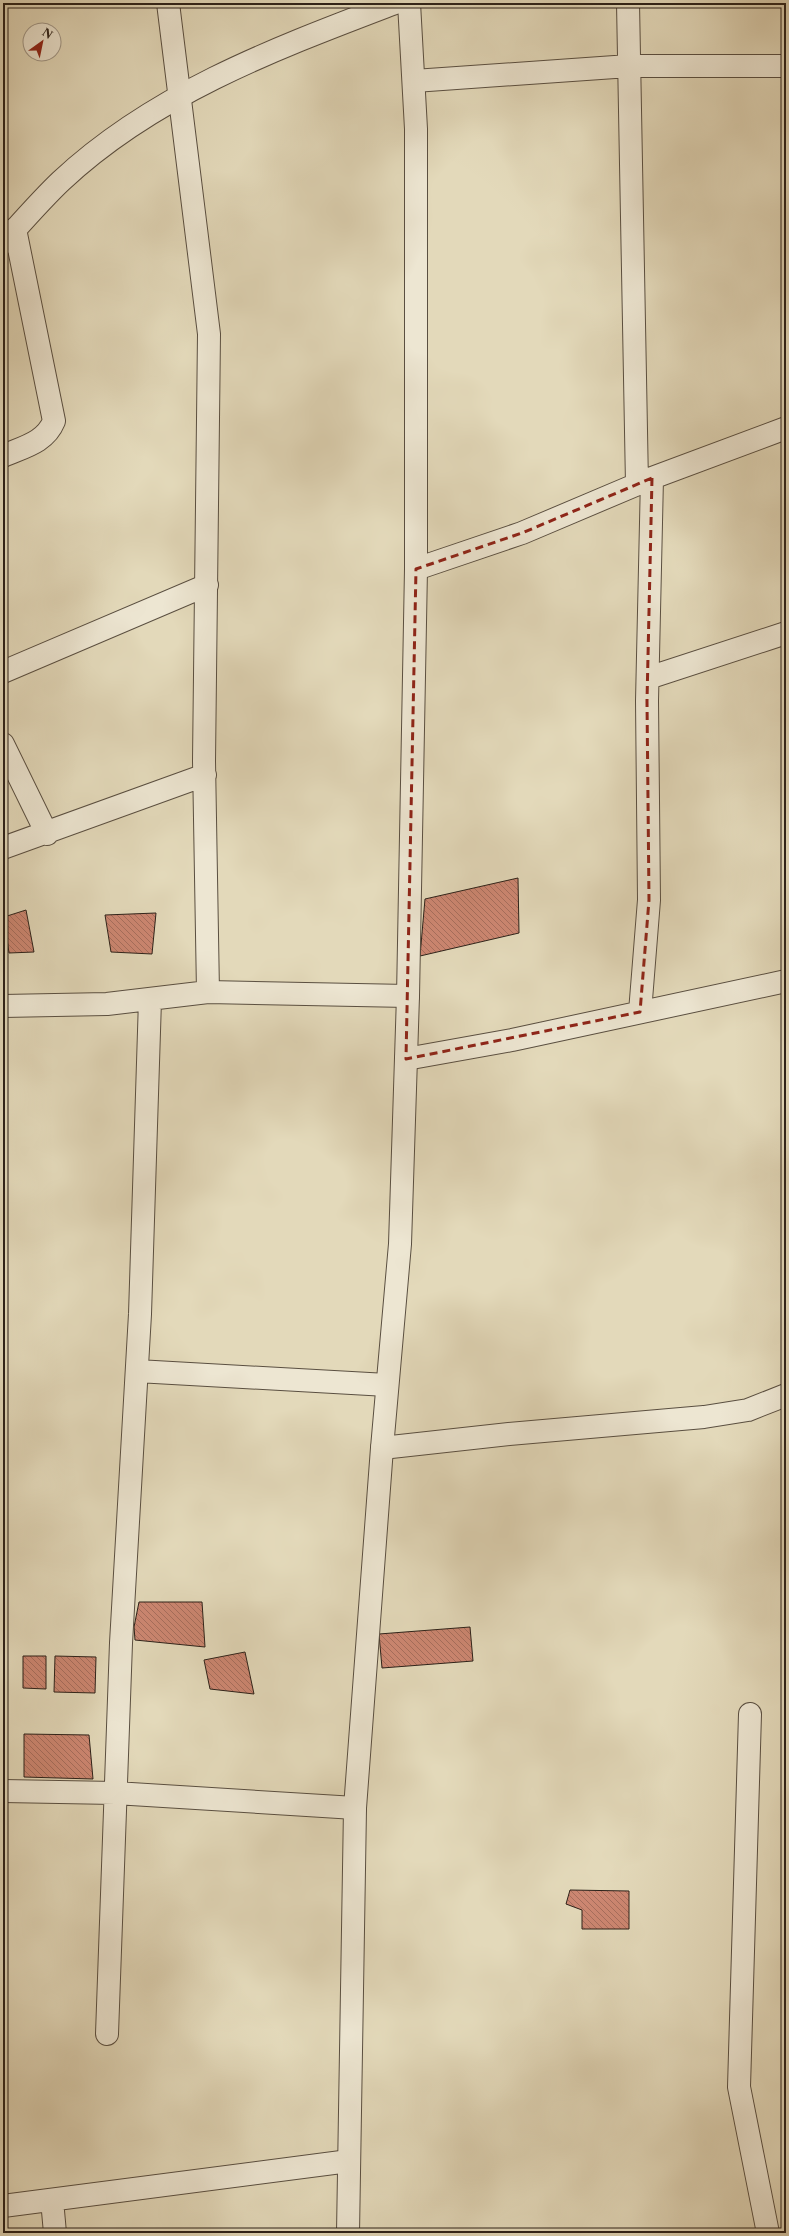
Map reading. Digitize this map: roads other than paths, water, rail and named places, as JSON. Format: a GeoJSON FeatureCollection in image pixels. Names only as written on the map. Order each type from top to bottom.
{"type":"FeatureCollection","features":[{"type":"Feature","properties":{"kind":"street"},"geometry":{"type":"LineString","coordinates":[[168,3],[209,334],[204,775],[208,992]]}},
{"type":"Feature","properties":{"kind":"street"},"geometry":{"type":"LineString","coordinates":[[3,456],[41,440],[47,434],[54,421],[9,236],[61,181],[96,152],[146,116],[224,72],[300,39],[395,3]]}},
{"type":"Feature","properties":{"kind":"street"},"geometry":{"type":"LineString","coordinates":[[348,2233],[355,1808],[387,1385],[400,1244],[408,996],[416,569],[416,129],[409,3]]}},
{"type":"Feature","properties":{"kind":"street"},"geometry":{"type":"LineString","coordinates":[[628,3],[629,66],[645,481],[648,678],[649,900],[640,1012]]}},
{"type":"Feature","properties":{"kind":"street"},"geometry":{"type":"LineString","coordinates":[[414,81],[629,66],[786,66]]}},
{"type":"Feature","properties":{"kind":"street"},"geometry":{"type":"LineString","coordinates":[[416,569],[522,533],[645,481],[786,428]]}},
{"type":"Feature","properties":{"kind":"street"},"geometry":{"type":"LineString","coordinates":[[3,672],[207,585]]}},
{"type":"Feature","properties":{"kind":"street"},"geometry":{"type":"LineString","coordinates":[[648,678],[786,633]]}},
{"type":"Feature","properties":{"kind":"street"},"geometry":{"type":"LineString","coordinates":[[3,744],[47,834]]}},
{"type":"Feature","properties":{"kind":"street"},"geometry":{"type":"LineString","coordinates":[[3,848],[47,834],[204,775]]}},
{"type":"Feature","properties":{"kind":"street"},"geometry":{"type":"LineString","coordinates":[[406,1059],[512,1040],[786,981]]}},
{"type":"Feature","properties":{"kind":"street"},"geometry":{"type":"LineString","coordinates":[[3,1006],[107,1004],[208,992],[408,996]]}},
{"type":"Feature","properties":{"kind":"street"},"geometry":{"type":"LineString","coordinates":[[106,2034],[121,1635],[137,1371],[150,1000]]}},
{"type":"Feature","properties":{"kind":"street"},"geometry":{"type":"LineString","coordinates":[[137,1371],[387,1385]]}},
{"type":"Feature","properties":{"kind":"street"},"geometry":{"type":"LineString","coordinates":[[382,1448],[509,1434],[704,1417],[748,1410],[786,1395]]}},
{"type":"Feature","properties":{"kind":"street"},"geometry":{"type":"LineString","coordinates":[[750,1714],[739,2087],[768,2233]]}},
{"type":"Feature","properties":{"kind":"street"},"geometry":{"type":"LineString","coordinates":[[3,1790],[115,1793],[355,1808]]}},
{"type":"Feature","properties":{"kind":"street"},"geometry":{"type":"LineString","coordinates":[[3,2206],[348,2161]]}},
{"type":"Feature","properties":{"kind":"street"},"geometry":{"type":"LineString","coordinates":[[52,2200],[55,2233]]}}]}
